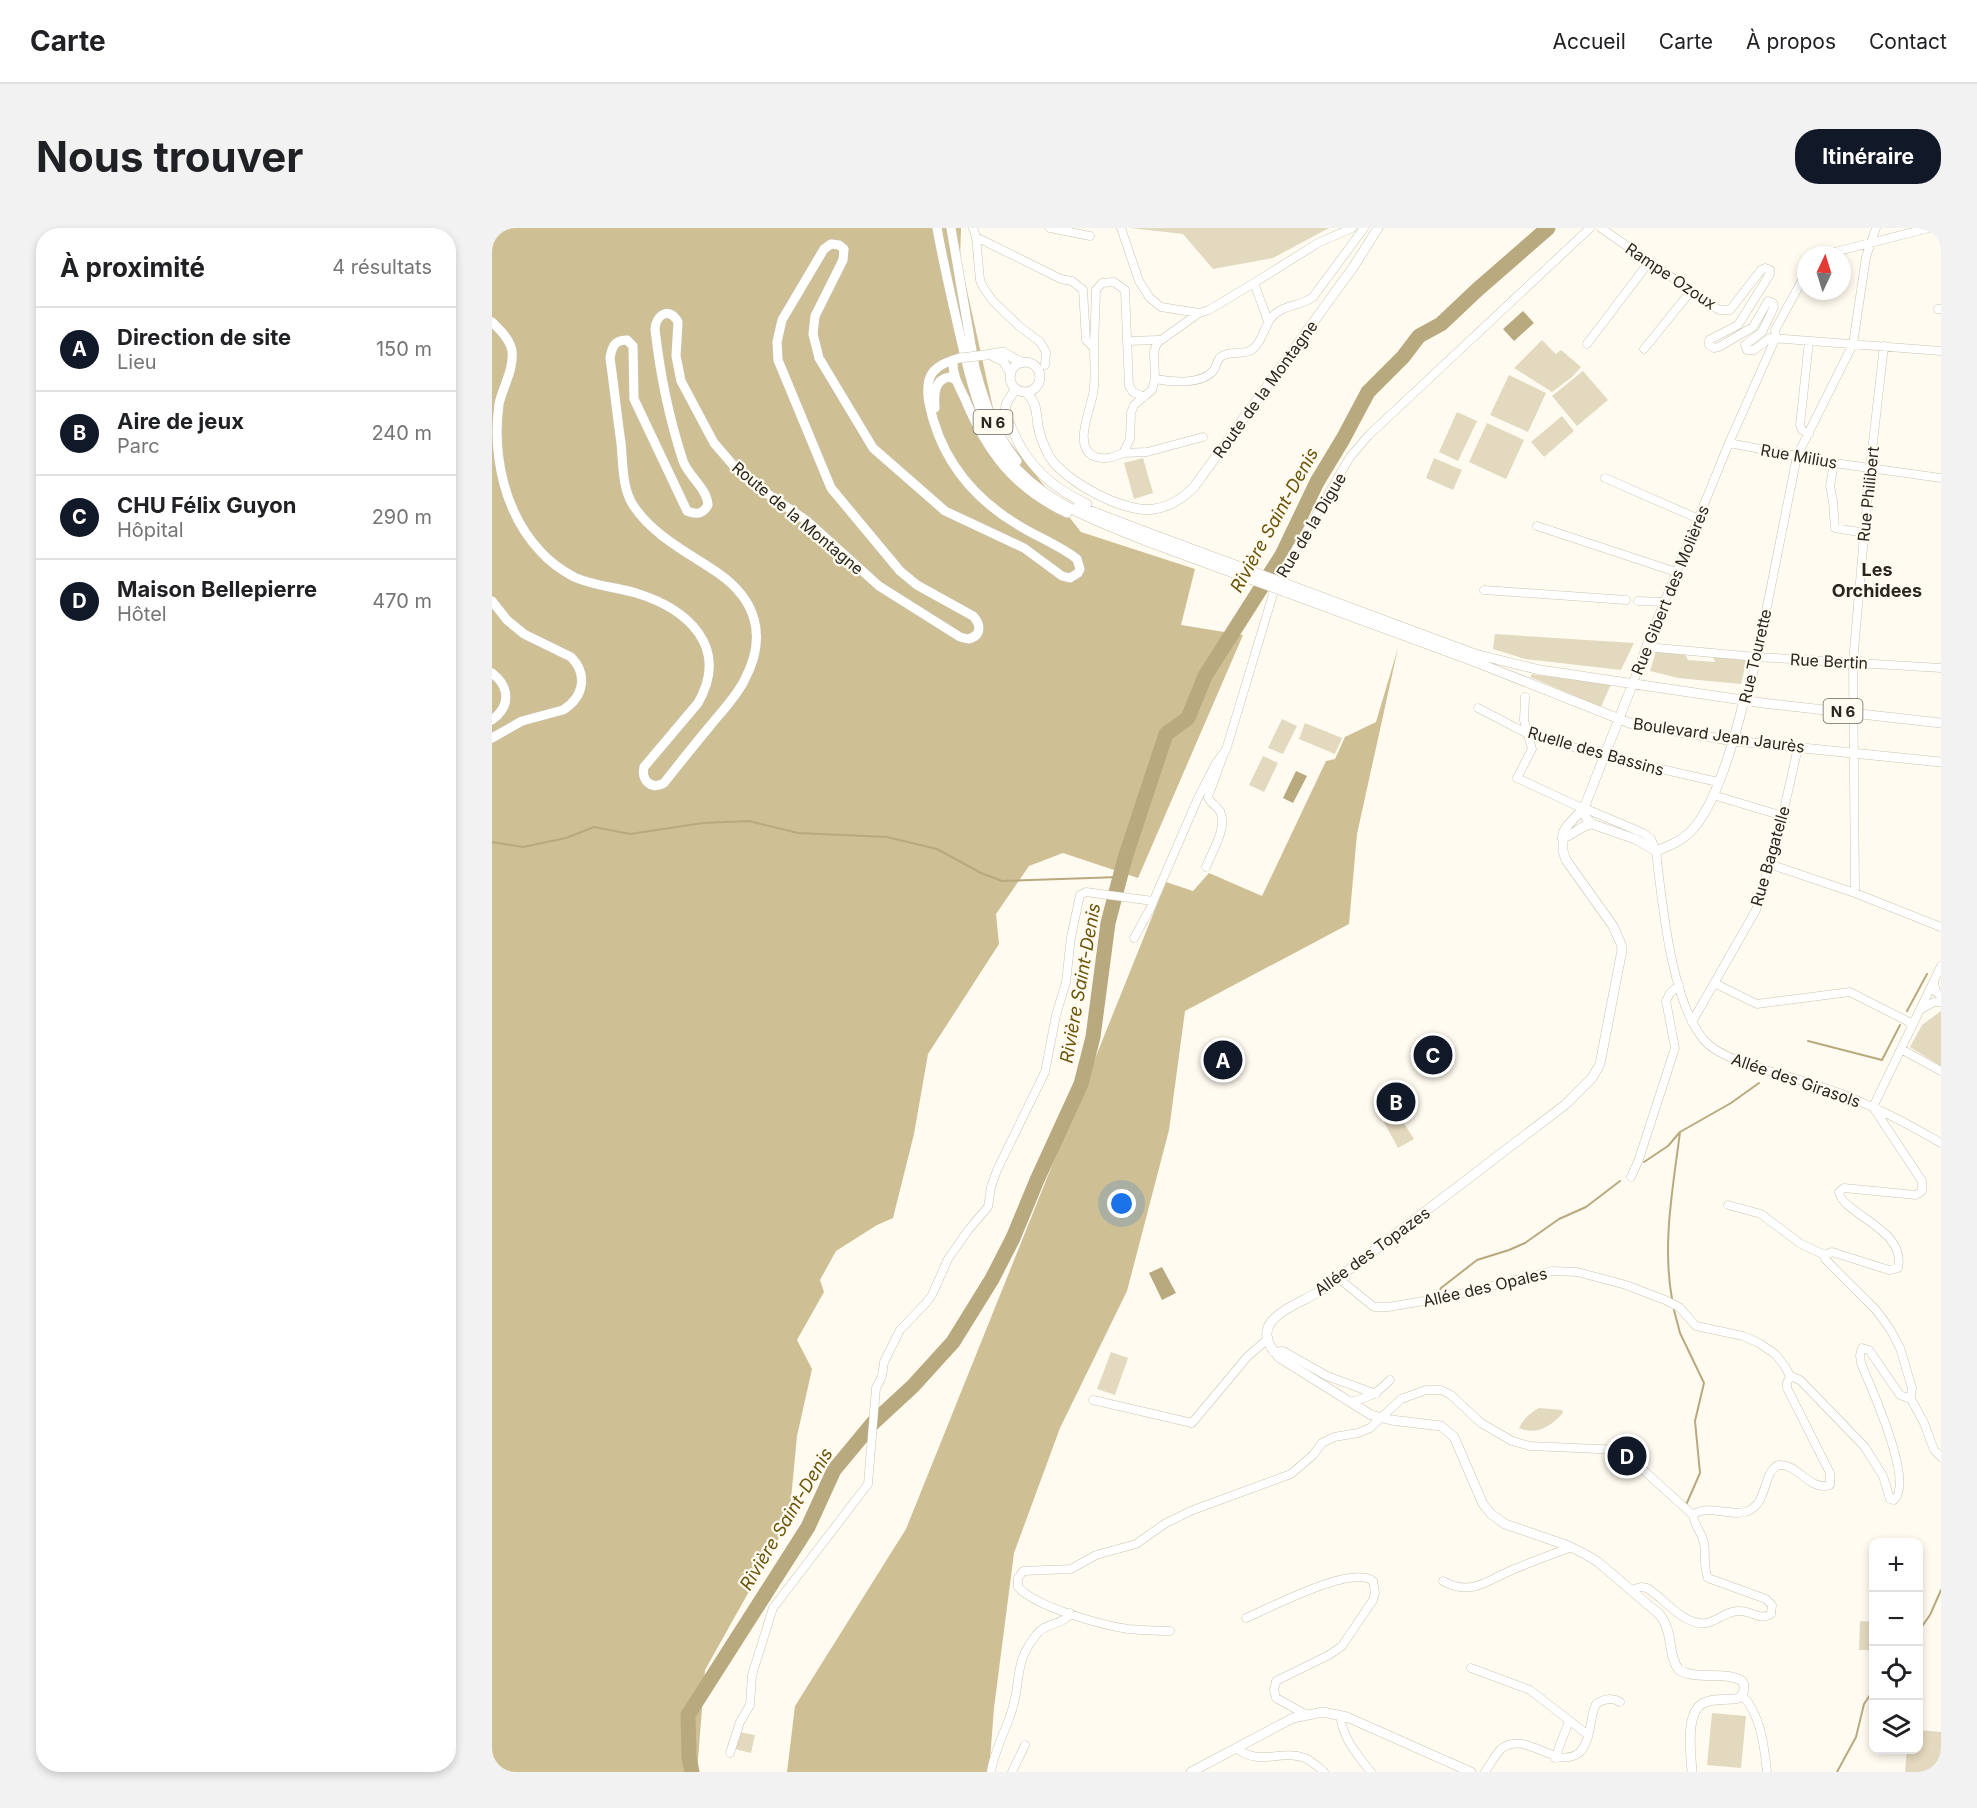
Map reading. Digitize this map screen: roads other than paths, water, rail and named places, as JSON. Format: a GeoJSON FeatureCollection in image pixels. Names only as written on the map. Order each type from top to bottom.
{"type":"FeatureCollection","features":[{"type":"Feature","properties":{"kind":"main road","name":"N 6"},"geometry":{"type":"LineString","coordinates":[[937,228],[972,388],[982,417],[998,445],[1019,472],[1065,506],[1095,521],[1147,537],[1474,657],[1532,669],[1744,700],[1941,723]]}},
{"type":"Feature","properties":{"kind":"main road","name":"N 6"},"geometry":{"type":"LineString","coordinates":[[951,228],[975,368],[988,410],[1012,455],[1040,484],[1064,500],[1147,537]]}},
{"type":"Feature","properties":{"kind":"main road","name":"Route de la Montagne"},"geometry":{"type":"LineString","coordinates":[[1026,392],[1036,404],[1042,442],[1051,459],[1063,472],[1115,502],[1136,509],[1154,510],[1169,505],[1194,488],[1354,266],[1378,228]]}},
{"type":"Feature","properties":{"kind":"main road","name":"Route de la Montagne"},"geometry":{"type":"LineString","coordinates":[[1354,266],[1386,228]]}},
{"type":"Feature","properties":{"kind":"main road","name":"Route de la Montagne"},"geometry":{"type":"LineString","coordinates":[[492,322],[507,339],[512,351],[511,369],[501,394],[497,417],[501,482],[516,518],[530,540],[543,554],[574,577],[641,595],[673,609],[694,627],[706,645],[710,667],[703,694],[644,767],[644,778],[655,786],[664,783],[744,681],[753,661],[757,643],[757,624],[739,590],[720,574],[680,549],[660,533],[632,504],[624,469],[610,358],[614,344],[617,341],[627,340],[633,346],[634,399],[687,511],[698,514],[704,512],[708,505],[706,494],[687,472],[683,462],[664,393],[655,321],[666,313],[672,314],[678,322],[676,356],[684,388],[714,443],[733,465],[752,483],[807,521],[879,586],[960,637],[968,639],[977,634],[978,621],[973,616],[916,585],[900,571],[831,488],[778,360],[777,342],[782,320],[827,245],[839,245],[844,249],[845,256],[815,316],[814,343],[819,358],[873,448],[945,511],[1024,548],[1062,576],[1070,578],[1078,573],[1080,564],[1077,559],[996,511],[975,493],[950,460],[936,428],[928,399],[929,377],[938,366],[956,359]]}},
{"type":"Feature","properties":{"kind":"main road"},"geometry":{"type":"LineString","coordinates":[[1023,363],[1015,366],[1011,374],[1011,382],[1016,389],[1032,391],[1038,385],[1040,377],[1038,369],[1003,352],[956,359],[956,380],[990,450],[1025,488],[1047,503],[1074,516],[1147,537]]}},
{"type":"Feature","properties":{"kind":"main road"},"geometry":{"type":"LineString","coordinates":[[987,354],[1003,361],[1011,374]]}},
{"type":"Feature","properties":{"kind":"main road"},"geometry":{"type":"LineString","coordinates":[[936,428],[934,403],[937,384],[945,377],[956,380]]}},
{"type":"Feature","properties":{"kind":"main road","name":"Route de la Montagne"},"geometry":{"type":"LineString","coordinates":[[1038,385],[1042,404],[1038,416]]}},
{"type":"Feature","properties":{"kind":"main road"},"geometry":{"type":"LineString","coordinates":[[1016,389],[1006,407],[1008,420],[1018,444],[1046,479],[1068,495],[1147,537]]}},
{"type":"Feature","properties":{"kind":"main road"},"geometry":{"type":"LineString","coordinates":[[492,601],[507,620],[524,634],[571,657],[577,663],[583,679],[579,694],[569,707],[522,721],[492,738]]}},
{"type":"Feature","properties":{"kind":"main road","name":"Boulevard Jean Jaurès"},"geometry":{"type":"LineString","coordinates":[[1474,657],[1632,724],[1734,741],[1941,762]]}},
{"type":"Feature","properties":{"kind":"main road"},"geometry":{"type":"LineString","coordinates":[[492,673],[504,685],[507,698],[503,710],[492,720]]}},
{"type":"Feature","properties":{"kind":"main road","name":"Rue Gibert des Molières"},"geometry":{"type":"LineString","coordinates":[[1562,838],[1567,826],[1584,809],[1633,683]]}},
{"type":"Feature","properties":{"kind":"main road","name":"Rue Tourette"},"geometry":{"type":"LineString","coordinates":[[1656,851],[1677,842],[1692,830],[1713,795],[1734,741],[1744,700]]}},
{"type":"Feature","properties":{"kind":"main road"},"geometry":{"type":"LineString","coordinates":[[1584,809],[1586,818],[1592,824],[1635,839],[1656,851]]}},
{"type":"Feature","properties":{"kind":"main road"},"geometry":{"type":"LineString","coordinates":[[1562,838],[1569,836],[1580,827],[1592,824]]}},
{"type":"Feature","properties":{"kind":"main road","name":"Allée des Topazes"},"geometry":{"type":"LineString","coordinates":[[1268,1339],[1269,1329],[1278,1313],[1315,1294],[1338,1278],[1566,1104],[1597,1070],[1602,1057],[1620,964],[1621,944],[1613,926],[1566,861],[1562,838]]}},
{"type":"Feature","properties":{"kind":"main road"},"geometry":{"type":"LineString","coordinates":[[1268,1339],[1274,1352],[1281,1358],[1381,1418],[1441,1426],[1454,1437],[1483,1504],[1491,1514],[1505,1524],[1569,1548],[1598,1562],[1666,1622],[1674,1660],[1679,1670],[1684,1673],[1740,1679],[1744,1684],[1742,1695],[1733,1700],[1709,1701],[1697,1706],[1694,1710],[1691,1724],[1692,1772]]}},
{"type":"Feature","properties":{"kind":"main road"},"geometry":{"type":"LineString","coordinates":[[1191,1772],[1268,1730],[1305,1714],[1323,1712],[1347,1717],[1471,1772]]}},
{"type":"Feature","properties":{"kind":"street"},"geometry":{"type":"LineString","coordinates":[[973,228],[983,287],[993,301],[1040,342],[1046,352],[1045,365]]}},
{"type":"Feature","properties":{"kind":"street"},"geometry":{"type":"LineString","coordinates":[[1050,228],[1090,236]]}},
{"type":"Feature","properties":{"kind":"street"},"geometry":{"type":"LineString","coordinates":[[1121,228],[1139,281],[1150,298],[1161,307],[1200,313]]}},
{"type":"Feature","properties":{"kind":"street"},"geometry":{"type":"LineString","coordinates":[[1127,341],[1159,340],[1318,243],[1352,228]]}},
{"type":"Feature","properties":{"kind":"street"},"geometry":{"type":"LineString","coordinates":[[1155,379],[1178,383],[1210,375],[1219,357],[1253,348],[1268,321],[1278,311],[1306,302],[1312,297],[1364,228]]}},
{"type":"Feature","properties":{"kind":"street","name":"Rue de la Digue"},"geometry":{"type":"LineString","coordinates":[[1134,938],[1198,798],[1216,763],[1224,755],[1277,581],[1350,457],[1368,435],[1590,228]]}},
{"type":"Feature","properties":{"kind":"street","name":"Rampe Ozoux"},"geometry":{"type":"LineString","coordinates":[[1601,228],[1719,310],[1730,310],[1761,270],[1768,268],[1770,274],[1738,325],[1712,337],[1709,345],[1714,348],[1719,347],[1753,327],[1768,301],[1773,303],[1774,307],[1762,332],[1747,342],[1745,348],[1750,351],[1770,338],[1774,339]]}},
{"type":"Feature","properties":{"kind":"street"},"geometry":{"type":"LineString","coordinates":[[1866,257],[1876,228]]}},
{"type":"Feature","properties":{"kind":"street"},"geometry":{"type":"LineString","coordinates":[[1851,247],[1929,228]]}},
{"type":"Feature","properties":{"kind":"street"},"geometry":{"type":"LineString","coordinates":[[976,237],[1060,279],[1078,285],[1085,297],[1086,340],[1094,348]]}},
{"type":"Feature","properties":{"kind":"street"},"geometry":{"type":"LineString","coordinates":[[1862,244],[1866,257]]}},
{"type":"Feature","properties":{"kind":"street","name":"Rue Tourette"},"geometry":{"type":"LineString","coordinates":[[1744,700],[1757,657],[1797,456],[1853,345],[1866,257]]}},
{"type":"Feature","properties":{"kind":"street"},"geometry":{"type":"LineString","coordinates":[[1587,344],[1649,262]]}},
{"type":"Feature","properties":{"kind":"street"},"geometry":{"type":"LineString","coordinates":[[1144,397],[1133,392],[1129,386],[1125,290],[1119,284],[1102,282],[1096,290],[1095,381],[1084,432],[1086,450],[1089,454],[1100,458],[1115,457],[1123,453],[1147,452],[1203,437]]}},
{"type":"Feature","properties":{"kind":"street"},"geometry":{"type":"LineString","coordinates":[[1254,283],[1268,321]]}},
{"type":"Feature","properties":{"kind":"street","name":"Rue Gibert des Molières"},"geometry":{"type":"LineString","coordinates":[[1633,683],[1676,572],[1774,339],[1775,330],[1797,290]]}},
{"type":"Feature","properties":{"kind":"street"},"geometry":{"type":"LineString","coordinates":[[1644,349],[1692,291]]}},
{"type":"Feature","properties":{"kind":"street"},"geometry":{"type":"LineString","coordinates":[[1774,339],[1941,351]]}},
{"type":"Feature","properties":{"kind":"street"},"geometry":{"type":"LineString","coordinates":[[1123,453],[1128,446],[1131,412],[1134,405],[1152,390],[1155,379],[1154,352],[1159,340]]}},
{"type":"Feature","properties":{"kind":"street"},"geometry":{"type":"LineString","coordinates":[[1809,341],[1800,425],[1802,430],[1809,434]]}},
{"type":"Feature","properties":{"kind":"street","name":"Rue Philibert"},"geometry":{"type":"LineString","coordinates":[[1855,893],[1853,662],[1870,468],[1884,346]]}},
{"type":"Feature","properties":{"kind":"street","name":"Rue Milius"},"geometry":{"type":"LineString","coordinates":[[1729,443],[1834,463],[1941,478]]}},
{"type":"Feature","properties":{"kind":"street"},"geometry":{"type":"LineString","coordinates":[[1834,463],[1830,486],[1835,528],[1865,533]]}},
{"type":"Feature","properties":{"kind":"street"},"geometry":{"type":"LineString","coordinates":[[1605,478],[1699,519]]}},
{"type":"Feature","properties":{"kind":"street"},"geometry":{"type":"LineString","coordinates":[[1537,526],[1676,572]]}},
{"type":"Feature","properties":{"kind":"street"},"geometry":{"type":"LineString","coordinates":[[1484,590],[1626,600]]}},
{"type":"Feature","properties":{"kind":"street"},"geometry":{"type":"LineString","coordinates":[[1638,601],[1664,602]]}},
{"type":"Feature","properties":{"kind":"street","name":"Rue Bertin"},"geometry":{"type":"LineString","coordinates":[[1646,647],[1757,657],[1941,668]]}},
{"type":"Feature","properties":{"kind":"street"},"geometry":{"type":"LineString","coordinates":[[1525,697],[1524,720],[1532,749],[1517,778],[1643,833],[1651,839],[1656,851]]}},
{"type":"Feature","properties":{"kind":"street","name":"Ruelle des Bassins"},"geometry":{"type":"LineString","coordinates":[[1478,708],[1528,734],[1604,756],[1718,782]]}},
{"type":"Feature","properties":{"kind":"street","name":"Rue Bagatelle"},"geometry":{"type":"LineString","coordinates":[[1692,1022],[1756,910],[1783,816],[1798,747]]}},
{"type":"Feature","properties":{"kind":"street"},"geometry":{"type":"LineString","coordinates":[[1206,867],[1222,828],[1221,813],[1209,801],[1208,796],[1224,755]]}},
{"type":"Feature","properties":{"kind":"street"},"geometry":{"type":"LineString","coordinates":[[1713,795],[1783,816]]}},
{"type":"Feature","properties":{"kind":"street","name":"Allée des Girasols"},"geometry":{"type":"LineString","coordinates":[[1656,851],[1667,932],[1683,1002],[1704,1041],[1717,1052],[1815,1084],[1873,1107],[1941,1143]]}},
{"type":"Feature","properties":{"kind":"street"},"geometry":{"type":"LineString","coordinates":[[1769,864],[1855,893],[1941,927]]}},
{"type":"Feature","properties":{"kind":"street"},"geometry":{"type":"LineString","coordinates":[[730,1753],[740,1722],[750,1705],[752,1675],[773,1608],[867,1484],[876,1388],[882,1376],[884,1362],[900,1330],[932,1295],[948,1259],[988,1207],[991,1187],[997,1170],[1045,1072],[1056,1015],[1066,982],[1078,899],[1083,893],[1092,893],[1151,901]]}},
{"type":"Feature","properties":{"kind":"street"},"geometry":{"type":"LineString","coordinates":[[1825,1255],[1832,1252],[1889,1270],[1898,1268],[1898,1258],[1888,1237],[1880,1227],[1842,1200],[1839,1192],[1844,1188],[1916,1195],[1922,1191],[1922,1181],[1873,1107],[1920,1010],[1934,1000],[1934,983],[1941,966]]}},
{"type":"Feature","properties":{"kind":"street"},"geometry":{"type":"LineString","coordinates":[[1714,983],[1757,1004],[1850,992],[1913,1024]]}},
{"type":"Feature","properties":{"kind":"street"},"geometry":{"type":"LineString","coordinates":[[1934,983],[1936,992],[1941,996]]}},
{"type":"Feature","properties":{"kind":"street"},"geometry":{"type":"LineString","coordinates":[[1631,1177],[1640,1159],[1675,1048],[1666,1001],[1670,993],[1679,985]]}},
{"type":"Feature","properties":{"kind":"street"},"geometry":{"type":"LineString","coordinates":[[1901,1049],[1941,1071]]}},
{"type":"Feature","properties":{"kind":"street"},"geometry":{"type":"LineString","coordinates":[[1728,1205],[1761,1214],[1801,1244],[1825,1255],[1828,1263],[1876,1310],[1900,1348],[1912,1388],[1911,1399],[1924,1423],[1934,1450],[1941,1457]]}},
{"type":"Feature","properties":{"kind":"street","name":"Allée des Opales"},"geometry":{"type":"LineString","coordinates":[[1338,1278],[1374,1307],[1388,1307],[1448,1297],[1552,1271],[1577,1272],[1626,1285],[1665,1300],[1679,1307],[1696,1326],[1743,1336],[1759,1343],[1775,1354],[1790,1376]]}},
{"type":"Feature","properties":{"kind":"street"},"geometry":{"type":"LineString","coordinates":[[1093,1400],[1191,1423],[1248,1356],[1268,1339]]}},
{"type":"Feature","properties":{"kind":"street"},"geometry":{"type":"LineString","coordinates":[[1693,1515],[1701,1511],[1737,1513],[1751,1510],[1761,1499],[1772,1470],[1778,1465],[1789,1466],[1816,1485],[1823,1487],[1830,1485],[1830,1473],[1787,1388],[1786,1383],[1790,1376],[1800,1380],[1864,1446],[1883,1476],[1890,1498],[1894,1500],[1900,1488],[1893,1439],[1861,1363],[1862,1348],[1874,1354],[1900,1395],[1911,1399]]}},
{"type":"Feature","properties":{"kind":"street"},"geometry":{"type":"LineString","coordinates":[[1274,1352],[1283,1351],[1327,1377],[1376,1394]]}},
{"type":"Feature","properties":{"kind":"street"},"geometry":{"type":"LineString","coordinates":[[1350,1401],[1376,1394],[1390,1380]]}},
{"type":"Feature","properties":{"kind":"street"},"geometry":{"type":"LineString","coordinates":[[1170,1631],[1126,1628],[1070,1613],[1025,1595],[1018,1587],[1018,1578],[1023,1570],[1071,1569],[1096,1556],[1136,1544],[1166,1523],[1192,1510],[1291,1474],[1313,1455],[1322,1443],[1334,1437],[1358,1434],[1370,1428],[1401,1399],[1426,1390],[1441,1390],[1451,1395],[1491,1431],[1512,1441],[1530,1446],[1621,1450],[1693,1515],[1694,1523],[1703,1539],[1708,1578],[1766,1599],[1772,1605],[1771,1614],[1763,1617],[1736,1611],[1714,1621],[1701,1623],[1686,1618],[1647,1588],[1630,1590]]}},
{"type":"Feature","properties":{"kind":"street"},"geometry":{"type":"LineString","coordinates":[[1443,1581],[1456,1587],[1477,1586],[1569,1548]]}},
{"type":"Feature","properties":{"kind":"street"},"geometry":{"type":"LineString","coordinates":[[1246,1618],[1329,1582],[1358,1576],[1368,1577],[1373,1581],[1375,1593],[1373,1600],[1348,1641],[1336,1651],[1276,1681],[1274,1690],[1276,1698],[1305,1714]]}},
{"type":"Feature","properties":{"kind":"street"},"geometry":{"type":"LineString","coordinates":[[991,1772],[1013,1707],[1018,1673],[1026,1647],[1040,1630],[1062,1622],[1070,1613]]}},
{"type":"Feature","properties":{"kind":"street"},"geometry":{"type":"LineString","coordinates":[[1471,1668],[1530,1690],[1588,1735]]}},
{"type":"Feature","properties":{"kind":"street"},"geometry":{"type":"LineString","coordinates":[[1742,1695],[1751,1704],[1758,1719],[1767,1772]]}},
{"type":"Feature","properties":{"kind":"street"},"geometry":{"type":"LineString","coordinates":[[1485,1772],[1502,1748],[1519,1743],[1529,1745],[1555,1758],[1565,1759],[1574,1756],[1584,1746],[1592,1711],[1596,1704],[1611,1699],[1620,1702]]}},
{"type":"Feature","properties":{"kind":"street"},"geometry":{"type":"LineString","coordinates":[[1347,1717],[1341,1720],[1343,1729],[1351,1745],[1371,1772]]}},
{"type":"Feature","properties":{"kind":"street"},"geometry":{"type":"LineString","coordinates":[[1555,1758],[1569,1720]]}},
{"type":"Feature","properties":{"kind":"street"},"geometry":{"type":"LineString","coordinates":[[1012,1772],[1025,1745]]}},
{"type":"Feature","properties":{"kind":"street"},"geometry":{"type":"LineString","coordinates":[[1236,1748],[1243,1754],[1254,1757],[1290,1755],[1304,1758],[1324,1772]]}},
{"type":"Feature","properties":{"kind":"waterway","name":"Rivière Saint-Denis"},"geometry":{"type":"LineString","coordinates":[[692,1772],[689,1757],[688,1715],[808,1527],[834,1470],[873,1423],[913,1386],[953,1342],[992,1279],[1013,1238],[1081,1084],[1093,1037],[1108,923],[1125,858],[1166,734],[1188,718],[1205,676],[1282,555],[1317,482],[1368,392],[1403,357],[1419,336],[1441,324],[1548,228]]}},
{"type":"Feature","properties":{"kind":"waterway"},"geometry":{"type":"LineString","coordinates":[[492,842],[523,847],[566,838],[594,827],[630,834],[703,823],[749,821],[798,833],[887,837],[937,849],[981,873],[1002,881],[1120,877]]}},
{"type":"Feature","properties":{"kind":"waterway"},"geometry":{"type":"LineString","coordinates":[[1907,1011],[1927,974]]}},
{"type":"Feature","properties":{"kind":"waterway"},"geometry":{"type":"LineString","coordinates":[[1808,1041],[1882,1060],[1900,1025]]}},
{"type":"Feature","properties":{"kind":"waterway"},"geometry":{"type":"LineString","coordinates":[[1644,1162],[1668,1146],[1680,1132],[1731,1103],[1759,1083]]}},
{"type":"Feature","properties":{"kind":"waterway"},"geometry":{"type":"LineString","coordinates":[[1672,1299],[1668,1236],[1680,1132]]}},
{"type":"Feature","properties":{"kind":"waterway"},"geometry":{"type":"LineString","coordinates":[[1437,1296],[1441,1288],[1477,1260],[1525,1243],[1559,1219],[1586,1207],[1620,1181]]}},
{"type":"Feature","properties":{"kind":"waterway"},"geometry":{"type":"LineString","coordinates":[[1674,1310],[1680,1333],[1704,1383],[1695,1421],[1700,1473],[1686,1505]]}},
{"type":"Feature","properties":{"kind":"waterway"},"geometry":{"type":"LineString","coordinates":[[1923,1625],[1941,1590]]}},
{"type":"Feature","properties":{"kind":"waterway"},"geometry":{"type":"LineString","coordinates":[[1837,1772],[1856,1737],[1864,1704],[1869,1696]]}},
{"type":"Feature","properties":{"kind":"place","name":"CHU Félix Guyon"},"geometry":{"type":"Point","coordinates":[1433,1055]}},
{"type":"Feature","properties":{"kind":"place","name":"Direction de site"},"geometry":{"type":"Point","coordinates":[1223,1060]}},
{"type":"Feature","properties":{"kind":"place","name":"Aire de jeux"},"geometry":{"type":"Point","coordinates":[1396,1102]}},
{"type":"Feature","properties":{"kind":"place","name":"Maison Bellepierre"},"geometry":{"type":"Point","coordinates":[1627,1456]}},
{"type":"Feature","properties":{"kind":"district","name":"Les Orchidees"},"geometry":{"type":"Point","coordinates":[1877,579]}}]}
